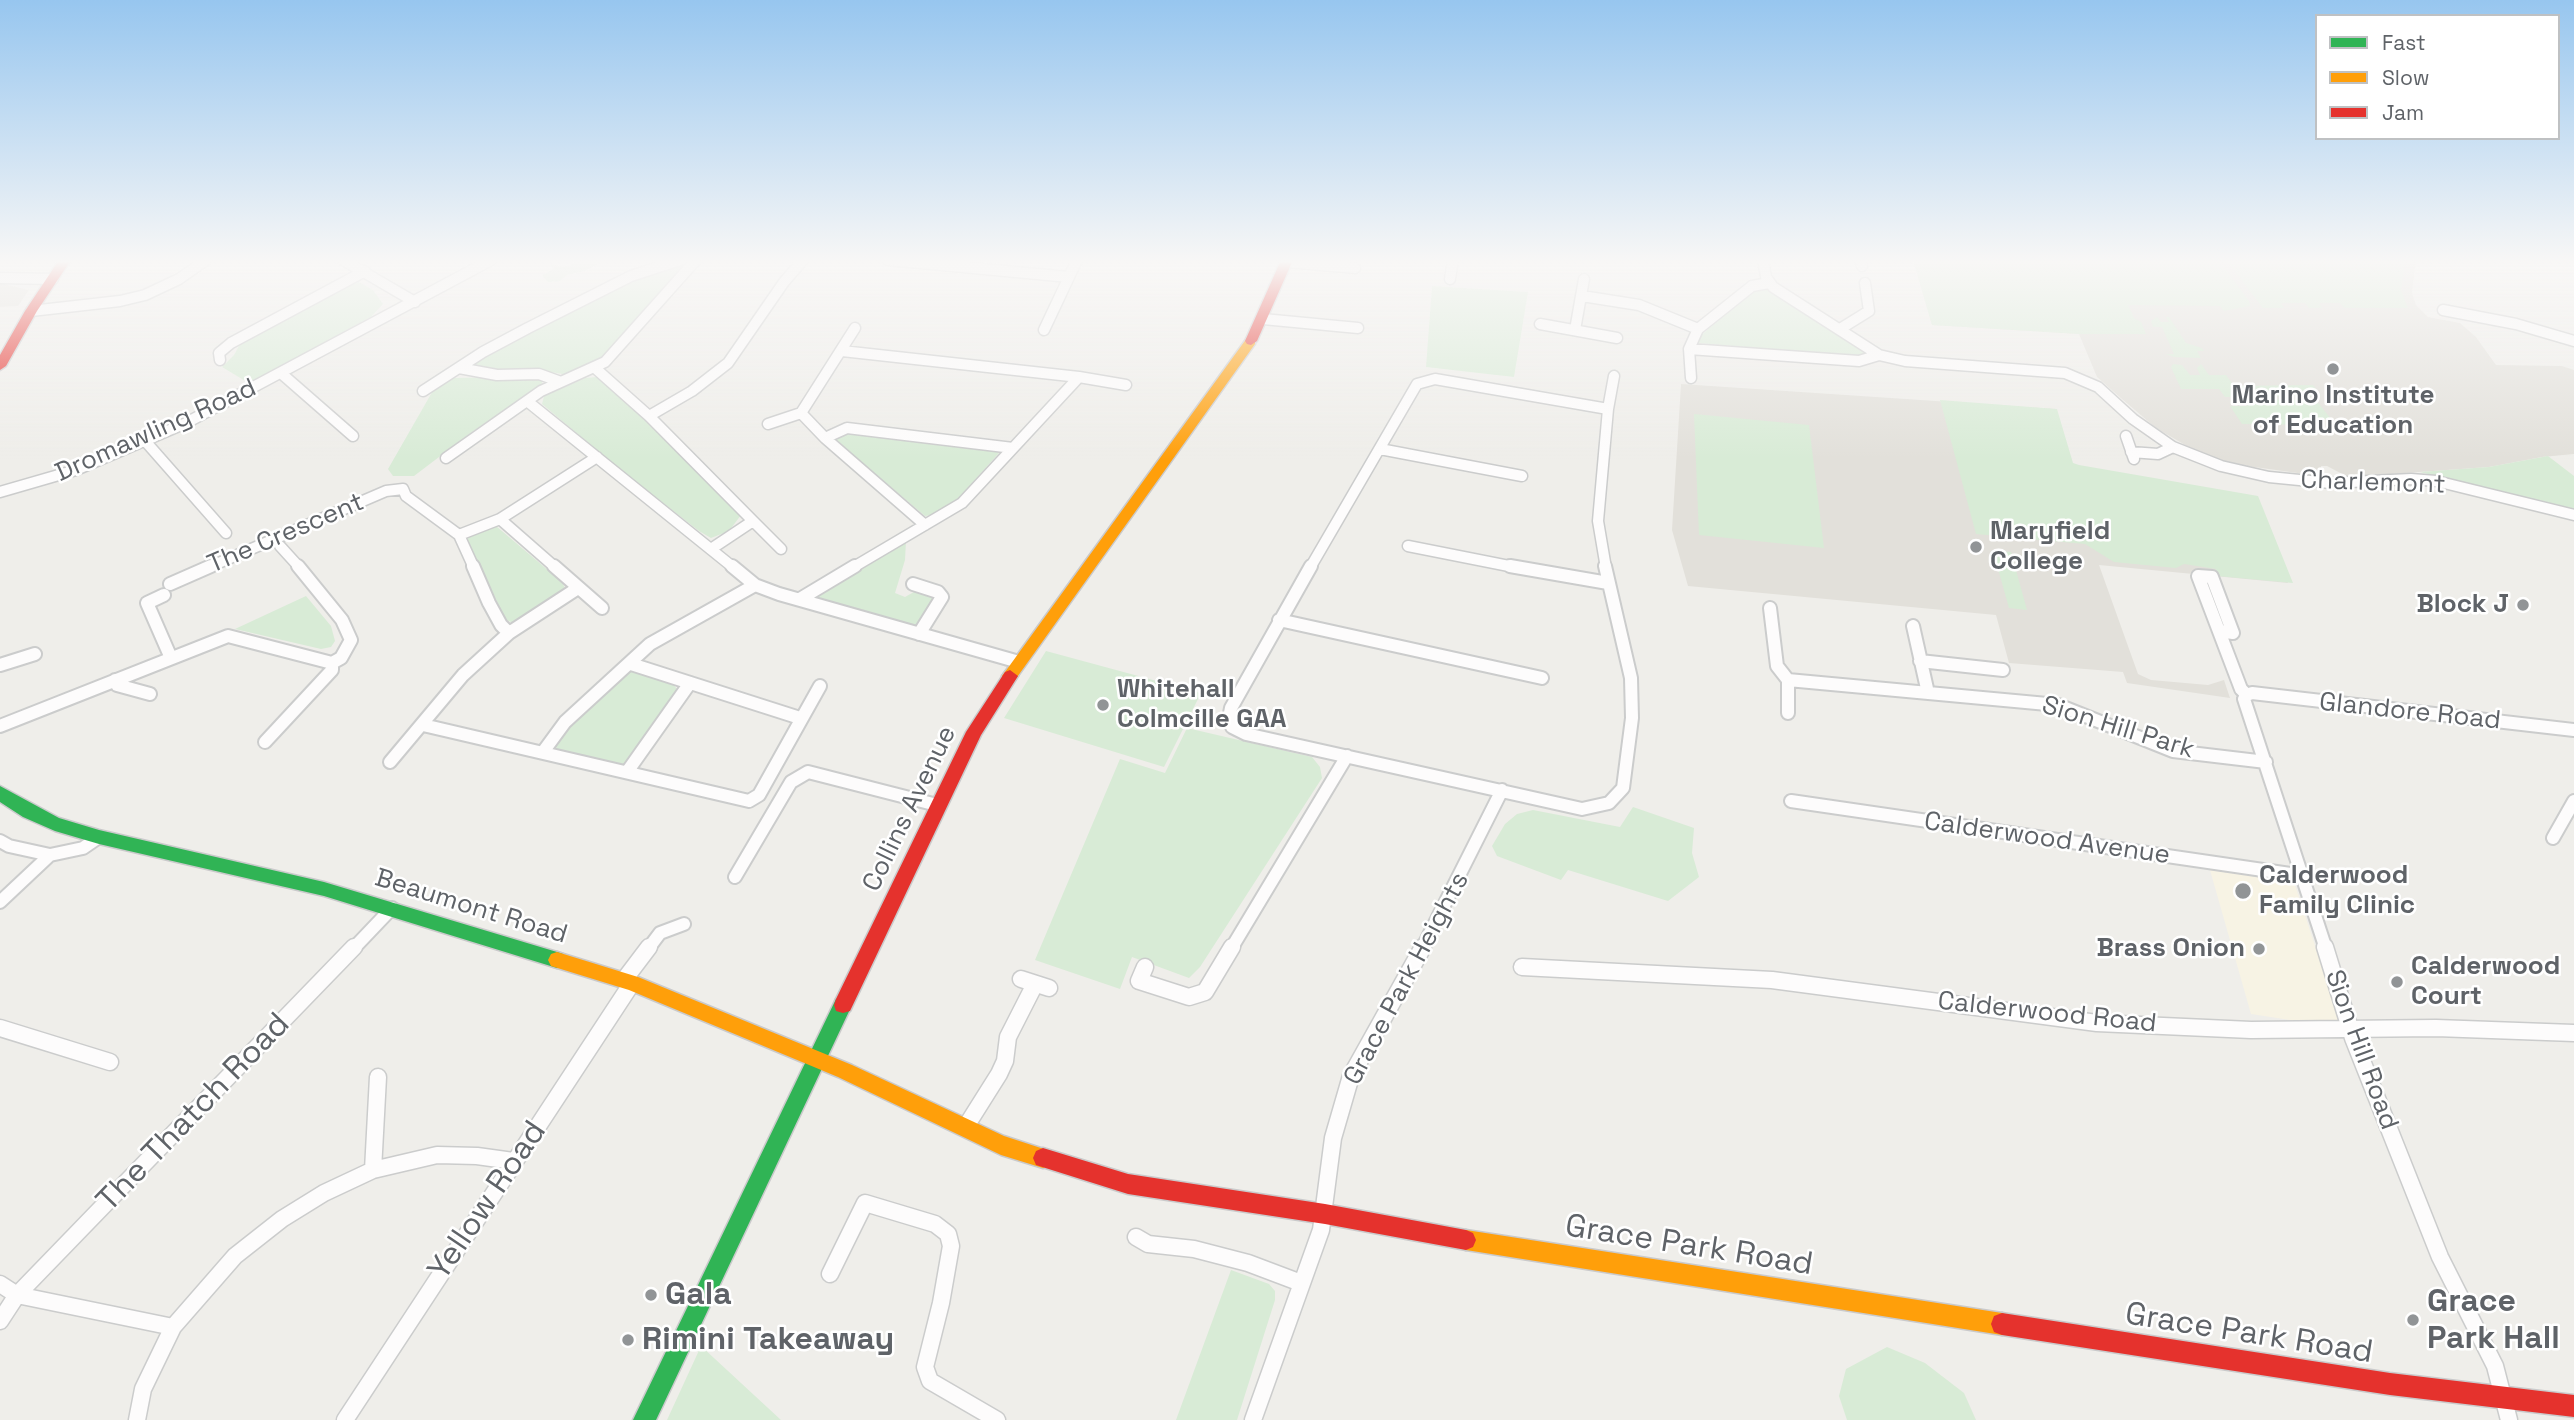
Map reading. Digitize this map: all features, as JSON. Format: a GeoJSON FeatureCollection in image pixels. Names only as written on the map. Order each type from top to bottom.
{"type":"FeatureCollection","features":[{"type":"Feature","properties":{"kind":"street"},"geometry":{"type":"LineString","coordinates":[[0,366],[4,349],[20,326]]}},
{"type":"Feature","properties":{"kind":"street"},"geometry":{"type":"LineString","coordinates":[[220,360],[219,353],[231,343],[262,326]]}},
{"type":"Feature","properties":{"kind":"street","name":"Dromawling Road"},"geometry":{"type":"LineString","coordinates":[[0,492],[76,470],[146,442],[370,326]]}},
{"type":"Feature","properties":{"kind":"street"},"geometry":{"type":"LineString","coordinates":[[424,391],[505,340],[532,326]]}},
{"type":"Feature","properties":{"kind":"street"},"geometry":{"type":"LineString","coordinates":[[446,458],[465,439],[527,401],[561,382],[595,368],[620,349],[639,326]]}},
{"type":"Feature","properties":{"kind":"street"},"geometry":{"type":"LineString","coordinates":[[649,416],[692,391],[727,363],[753,326]]}},
{"type":"Feature","properties":{"kind":"street"},"geometry":{"type":"LineString","coordinates":[[1044,330],[1046,326]]}},
{"type":"Feature","properties":{"kind":"street","name":"Collins Avenue"},"geometry":{"type":"LineString","coordinates":[[644,1420],[974,732],[1020,662],[1227,379],[1259,326]]}},
{"type":"Feature","properties":{"kind":"street"},"geometry":{"type":"LineString","coordinates":[[1340,326],[1358,328]]}},
{"type":"Feature","properties":{"kind":"street"},"geometry":{"type":"LineString","coordinates":[[1554,326],[1617,338]]}},
{"type":"Feature","properties":{"kind":"street"},"geometry":{"type":"LineString","coordinates":[[1691,326],[1698,329]]}},
{"type":"Feature","properties":{"kind":"street"},"geometry":{"type":"LineString","coordinates":[[1691,378],[1689,349],[1701,326]]}},
{"type":"Feature","properties":{"kind":"street","name":"Charlemont"},"geometry":{"type":"LineString","coordinates":[[1836,326],[1879,355],[1905,361],[2065,373],[2098,387],[2133,419],[2173,447],[2221,466],[2269,477],[2330,483],[2411,479],[2436,481],[2574,515]]}},
{"type":"Feature","properties":{"kind":"street"},"geometry":{"type":"LineString","coordinates":[[1840,329],[1845,326]]}},
{"type":"Feature","properties":{"kind":"street"},"geometry":{"type":"LineString","coordinates":[[2524,326],[2574,341]]}},
{"type":"Feature","properties":{"kind":"street"},"geometry":{"type":"LineString","coordinates":[[768,424],[801,413],[855,328]]}},
{"type":"Feature","properties":{"kind":"street","name":"Charlemont"},"geometry":{"type":"LineString","coordinates":[[1689,349],[1858,361],[1879,355]]}},
{"type":"Feature","properties":{"kind":"street"},"geometry":{"type":"LineString","coordinates":[[842,351],[1079,377],[1126,385]]}},
{"type":"Feature","properties":{"kind":"street"},"geometry":{"type":"LineString","coordinates":[[459,368],[497,375],[539,374],[561,382]]}},
{"type":"Feature","properties":{"kind":"street"},"geometry":{"type":"LineString","coordinates":[[595,368],[649,416],[781,549]]}},
{"type":"Feature","properties":{"kind":"street"},"geometry":{"type":"LineString","coordinates":[[282,374],[353,436]]}},
{"type":"Feature","properties":{"kind":"street"},"geometry":{"type":"LineString","coordinates":[[1608,409],[1445,381],[1424,381],[1417,384],[1279,620],[1231,708],[1228,718],[1232,727],[1238,732],[1581,809],[1609,803],[1623,788],[1632,718],[1631,678],[1608,583],[1598,521],[1608,409],[1614,376]]}},
{"type":"Feature","properties":{"kind":"street"},"geometry":{"type":"LineString","coordinates":[[800,599],[962,503],[1079,377]]}},
{"type":"Feature","properties":{"kind":"street"},"geometry":{"type":"LineString","coordinates":[[527,401],[755,585],[1020,662]]}},
{"type":"Feature","properties":{"kind":"street"},"geometry":{"type":"LineString","coordinates":[[801,413],[825,438],[925,525]]}},
{"type":"Feature","properties":{"kind":"street"},"geometry":{"type":"LineString","coordinates":[[825,438],[847,428],[1013,448]]}},
{"type":"Feature","properties":{"kind":"street"},"geometry":{"type":"LineString","coordinates":[[2126,436],[2133,456],[2158,454],[2173,447]]}},
{"type":"Feature","properties":{"kind":"street"},"geometry":{"type":"LineString","coordinates":[[146,442],[226,533]]}},
{"type":"Feature","properties":{"kind":"street"},"geometry":{"type":"LineString","coordinates":[[1380,449],[1522,476]]}},
{"type":"Feature","properties":{"kind":"street"},"geometry":{"type":"LineString","coordinates":[[509,633],[501,625],[489,603],[459,535],[500,519],[597,457]]}},
{"type":"Feature","properties":{"kind":"street","name":"The Crescent"},"geometry":{"type":"LineString","coordinates":[[170,584],[386,491],[402,489],[406,496],[459,535]]}},
{"type":"Feature","properties":{"kind":"street"},"geometry":{"type":"LineString","coordinates":[[500,519],[602,608]]}},
{"type":"Feature","properties":{"kind":"street"},"geometry":{"type":"LineString","coordinates":[[711,549],[753,521]]}},
{"type":"Feature","properties":{"kind":"street"},"geometry":{"type":"LineString","coordinates":[[264,553],[298,538]]}},
{"type":"Feature","properties":{"kind":"street"},"geometry":{"type":"LineString","coordinates":[[265,742],[332,670],[332,663],[349,648],[351,640],[342,620],[323,593],[280,546]]}},
{"type":"Feature","properties":{"kind":"street"},"geometry":{"type":"LineString","coordinates":[[1408,546],[1608,583]]}},
{"type":"Feature","properties":{"kind":"street"},"geometry":{"type":"LineString","coordinates":[[913,584],[938,592],[942,597],[919,634]]}},
{"type":"Feature","properties":{"kind":"street"},"geometry":{"type":"LineString","coordinates":[[543,752],[565,722],[650,644],[755,585]]}},
{"type":"Feature","properties":{"kind":"street"},"geometry":{"type":"LineString","coordinates":[[390,762],[463,675],[509,633],[578,588]]}},
{"type":"Feature","properties":{"kind":"street"},"geometry":{"type":"LineString","coordinates":[[164,595],[147,603],[171,658]]}},
{"type":"Feature","properties":{"kind":"street"},"geometry":{"type":"LineString","coordinates":[[1770,608],[1777,666],[1788,680],[1788,713]]}},
{"type":"Feature","properties":{"kind":"street"},"geometry":{"type":"LineString","coordinates":[[1279,620],[1542,678]]}},
{"type":"Feature","properties":{"kind":"street"},"geometry":{"type":"LineString","coordinates":[[1913,626],[1928,693]]}},
{"type":"Feature","properties":{"kind":"street","name":"Sion Hill Road"},"geometry":{"type":"LineString","coordinates":[[2220,631],[2241,689],[2247,695],[2244,698],[2304,876],[2350,1030],[2440,1257],[2495,1366],[2509,1420]]}},
{"type":"Feature","properties":{"kind":"street"},"geometry":{"type":"LineString","coordinates":[[0,726],[228,636],[332,663]]}},
{"type":"Feature","properties":{"kind":"street"},"geometry":{"type":"LineString","coordinates":[[0,665],[35,654]]}},
{"type":"Feature","properties":{"kind":"street"},"geometry":{"type":"LineString","coordinates":[[1920,661],[2003,670]]}},
{"type":"Feature","properties":{"kind":"street"},"geometry":{"type":"LineString","coordinates":[[631,664],[800,718]]}},
{"type":"Feature","properties":{"kind":"street"},"geometry":{"type":"LineString","coordinates":[[115,680],[117,685],[150,694]]}},
{"type":"Feature","properties":{"kind":"street","name":"Sion Hill Park"},"geometry":{"type":"LineString","coordinates":[[1788,680],[2059,705],[2173,751],[2266,762]]}},
{"type":"Feature","properties":{"kind":"street"},"geometry":{"type":"LineString","coordinates":[[627,772],[690,683]]}},
{"type":"Feature","properties":{"kind":"street"},"geometry":{"type":"LineString","coordinates":[[423,725],[749,801],[759,795],[820,686]]}},
{"type":"Feature","properties":{"kind":"street","name":"Glandore Road"},"geometry":{"type":"LineString","coordinates":[[2247,695],[2252,693],[2574,730]]}},
{"type":"Feature","properties":{"kind":"street"},"geometry":{"type":"LineString","coordinates":[[1145,967],[1139,981],[1189,997],[1205,992],[1347,756]]}},
{"type":"Feature","properties":{"kind":"street"},"geometry":{"type":"LineString","coordinates":[[735,877],[791,782],[808,772],[937,805]]}},
{"type":"Feature","properties":{"kind":"street","name":"Grace Park Heights"},"geometry":{"type":"LineString","coordinates":[[1253,1420],[1325,1214],[1333,1138],[1351,1076],[1444,910],[1502,790]]}},
{"type":"Feature","properties":{"kind":"street","name":"Beaumont Road"},"geometry":{"type":"LineString","coordinates":[[0,793],[46,820],[99,837],[324,889],[628,982],[817,1059]]}},
{"type":"Feature","properties":{"kind":"street","name":"Calderwood Avenue"},"geometry":{"type":"LineString","coordinates":[[1791,801],[2304,876]]}},
{"type":"Feature","properties":{"kind":"street"},"geometry":{"type":"LineString","coordinates":[[2553,838],[2574,801]]}},
{"type":"Feature","properties":{"kind":"street"},"geometry":{"type":"LineString","coordinates":[[0,841],[9,846],[50,855],[83,848],[99,837]]}},
{"type":"Feature","properties":{"kind":"street"},"geometry":{"type":"LineString","coordinates":[[0,902],[50,855]]}},
{"type":"Feature","properties":{"kind":"street","name":"The Thatch Road"},"geometry":{"type":"LineString","coordinates":[[0,1321],[17,1295],[392,908]]}},
{"type":"Feature","properties":{"kind":"street","name":"Yellow Road"},"geometry":{"type":"LineString","coordinates":[[345,1420],[660,933],[684,924]]}},
{"type":"Feature","properties":{"kind":"street","name":"Calderwood Road"},"geometry":{"type":"LineString","coordinates":[[1522,967],[1772,980],[2097,1023],[2251,1030],[2435,1028],[2574,1033]]}},
{"type":"Feature","properties":{"kind":"street"},"geometry":{"type":"LineString","coordinates":[[965,1128],[1005,1061],[1008,1037],[1035,984]]}},
{"type":"Feature","properties":{"kind":"street"},"geometry":{"type":"LineString","coordinates":[[0,1028],[110,1062]]}},
{"type":"Feature","properties":{"kind":"street","name":"Grace Park Road"},"geometry":{"type":"LineString","coordinates":[[817,1059],[1001,1145],[1128,1184],[1325,1214],[1471,1241],[2225,1359],[2390,1384],[2574,1406]]}},
{"type":"Feature","properties":{"kind":"street"},"geometry":{"type":"LineString","coordinates":[[373,1170],[379,1077]]}},
{"type":"Feature","properties":{"kind":"street"},"geometry":{"type":"LineString","coordinates":[[137,1420],[143,1389],[173,1327],[235,1256],[282,1219],[334,1188],[373,1170],[438,1156],[477,1156],[513,1161]]}},
{"type":"Feature","properties":{"kind":"street"},"geometry":{"type":"LineString","coordinates":[[830,1274],[865,1203],[934,1224],[948,1234],[951,1246],[941,1303],[926,1354],[925,1367],[930,1381],[998,1420]]}},
{"type":"Feature","properties":{"kind":"street"},"geometry":{"type":"LineString","coordinates":[[1136,1237],[1148,1244],[1194,1249],[1248,1263],[1301,1283]]}},
{"type":"Feature","properties":{"kind":"street"},"geometry":{"type":"LineString","coordinates":[[0,1284],[17,1295],[173,1327]]}},
{"type":"Feature","properties":{"kind":"shaded area","name":"Marino Institute of Education"},"geometry":{"type":"Polygon","coordinates":[[[1953,326],[2464,326],[2476,337],[2496,365],[2562,366],[2574,370],[2574,454],[2489,467],[2348,477],[2327,466],[2321,466],[2322,474],[2319,476],[2226,463],[2199,453],[2156,428],[2122,399],[2097,377],[2079,334],[1953,326]]]}},
{"type":"Feature","properties":{"kind":"shaded area","name":"Maryfield College"},"geometry":{"type":"Polygon","coordinates":[[[1681,384],[2056,409],[2072,463],[2082,468],[2255,500],[2288,583],[2099,565],[2138,674],[2151,680],[2208,685],[2224,680],[2230,698],[2127,683],[2123,672],[2009,663],[1996,615],[1688,586],[1672,530],[1681,384]]]}},
{"type":"Feature","properties":{"kind":"shaded area"},"geometry":{"type":"Polygon","coordinates":[[[2210,870],[2294,882],[2342,1028],[2251,1014],[2210,870]]]}},
{"type":"Feature","properties":{"kind":"green space"},"geometry":{"type":"Polygon","coordinates":[[[269,326],[354,326],[247,382],[222,367],[234,355],[241,342],[269,326]]]}},
{"type":"Feature","properties":{"kind":"green space"},"geometry":{"type":"Polygon","coordinates":[[[543,326],[634,326],[610,354],[568,375],[539,370],[498,371],[473,367],[471,364],[543,326]]]}},
{"type":"Feature","properties":{"kind":"green space"},"geometry":{"type":"Polygon","coordinates":[[[1429,326],[1522,326],[1514,377],[1426,367],[1429,326]]]}},
{"type":"Feature","properties":{"kind":"green space"},"geometry":{"type":"Polygon","coordinates":[[[1711,326],[1826,326],[1856,345],[1865,355],[1862,357],[1698,343],[1700,336],[1711,326]]]}},
{"type":"Feature","properties":{"kind":"green space"},"geometry":{"type":"Polygon","coordinates":[[[1953,326],[2143,326],[2146,334],[2079,334],[1953,326]]]}},
{"type":"Feature","properties":{"kind":"green space"},"geometry":{"type":"Polygon","coordinates":[[[2175,326],[2186,343],[2202,348],[2204,351],[2197,351],[2201,358],[2166,354],[2174,354],[2162,327],[2153,327],[2175,326]]]}},
{"type":"Feature","properties":{"kind":"green space"},"geometry":{"type":"Polygon","coordinates":[[[2173,364],[2182,365],[2190,375],[2200,375],[2197,368],[2201,364],[2209,375],[2226,375],[2234,386],[2313,385],[2321,396],[2225,397],[2219,389],[2181,389],[2171,367],[2173,364]]]}},
{"type":"Feature","properties":{"kind":"green space"},"geometry":{"type":"Polygon","coordinates":[[[597,377],[741,515],[729,531],[711,538],[699,531],[542,404],[544,396],[585,378],[597,377]]]}},
{"type":"Feature","properties":{"kind":"green space"},"geometry":{"type":"Polygon","coordinates":[[[451,378],[543,379],[541,386],[472,432],[414,476],[393,476],[388,469],[435,387],[451,378]]]}},
{"type":"Feature","properties":{"kind":"green space"},"geometry":{"type":"Polygon","coordinates":[[[2243,399],[2316,400],[2331,419],[2307,419],[2310,425],[2242,424],[2230,406],[2247,406],[2243,399]]]}},
{"type":"Feature","properties":{"kind":"green space"},"geometry":{"type":"Polygon","coordinates":[[[1940,400],[2057,409],[2073,463],[2258,496],[2293,583],[2217,576],[2216,569],[2184,564],[2176,568],[2114,562],[2085,544],[1976,534],[1940,400]]]}},
{"type":"Feature","properties":{"kind":"green space"},"geometry":{"type":"Polygon","coordinates":[[[1694,414],[1809,425],[1824,548],[1699,535],[1694,414]]]}},
{"type":"Feature","properties":{"kind":"green space"},"geometry":{"type":"Polygon","coordinates":[[[848,432],[996,449],[999,453],[955,502],[925,516],[834,439],[848,432]]]}},
{"type":"Feature","properties":{"kind":"green space"},"geometry":{"type":"Polygon","coordinates":[[[2548,456],[2574,476],[2574,510],[2420,472],[2489,467],[2548,456]]]}},
{"type":"Feature","properties":{"kind":"green space"},"geometry":{"type":"Polygon","coordinates":[[[496,526],[562,582],[565,588],[516,624],[506,620],[466,538],[496,526]]]}},
{"type":"Feature","properties":{"kind":"green space"},"geometry":{"type":"Polygon","coordinates":[[[906,541],[905,560],[895,593],[905,597],[921,588],[938,597],[922,624],[915,627],[819,600],[819,590],[906,541]]]}},
{"type":"Feature","properties":{"kind":"green space"},"geometry":{"type":"Polygon","coordinates":[[[1993,551],[2011,552],[2027,610],[2009,608],[1993,551]]]}},
{"type":"Feature","properties":{"kind":"green space"},"geometry":{"type":"Polygon","coordinates":[[[306,596],[331,626],[335,641],[331,647],[321,649],[235,629],[306,596]]]}},
{"type":"Feature","properties":{"kind":"green space","name":"Whitehall Colmcille GAA"},"geometry":{"type":"Polygon","coordinates":[[[1046,651],[1201,693],[1164,767],[1004,718],[1046,651]]]}},
{"type":"Feature","properties":{"kind":"green space"},"geometry":{"type":"Polygon","coordinates":[[[626,672],[636,672],[672,683],[677,689],[625,764],[619,765],[555,750],[559,735],[626,672]]]}},
{"type":"Feature","properties":{"kind":"green space"},"geometry":{"type":"Polygon","coordinates":[[[1187,728],[1312,757],[1320,767],[1322,778],[1200,967],[1189,978],[1132,957],[1120,989],[1035,960],[1120,759],[1165,773],[1187,728]]]}},
{"type":"Feature","properties":{"kind":"green space"},"geometry":{"type":"Polygon","coordinates":[[[1633,807],[1694,828],[1692,853],[1699,877],[1668,901],[1568,870],[1561,880],[1497,856],[1492,846],[1505,824],[1517,814],[1533,810],[1620,827],[1633,807]]]}},
{"type":"Feature","properties":{"kind":"green space"},"geometry":{"type":"Polygon","coordinates":[[[1231,1270],[1269,1284],[1275,1291],[1275,1300],[1237,1420],[1176,1420],[1231,1270]]]}},
{"type":"Feature","properties":{"kind":"green space"},"geometry":{"type":"Polygon","coordinates":[[[701,1346],[781,1420],[667,1420],[701,1346]]]}},
{"type":"Feature","properties":{"kind":"green space"},"geometry":{"type":"Polygon","coordinates":[[[1887,1347],[1925,1363],[1964,1393],[1976,1420],[1847,1420],[1839,1396],[1846,1369],[1887,1347]]]}},
{"type":"Feature","properties":{"kind":"traffic: fast"},"geometry":{"type":"LineString","coordinates":[[0,793],[29,812],[55,824],[99,837],[324,889],[557,960]]}},
{"type":"Feature","properties":{"kind":"traffic: fast"},"geometry":{"type":"LineString","coordinates":[[644,1420],[843,1005]]}},
{"type":"Feature","properties":{"kind":"traffic: slow"},"geometry":{"type":"LineString","coordinates":[[1010,676],[1251,341]]}},
{"type":"Feature","properties":{"kind":"traffic: slow"},"geometry":{"type":"LineString","coordinates":[[557,960],[632,983],[845,1071],[1001,1145],[1043,1158]]}},
{"type":"Feature","properties":{"kind":"traffic: slow"},"geometry":{"type":"LineString","coordinates":[[1466,1240],[2002,1324]]}},
{"type":"Feature","properties":{"kind":"traffic: jam"},"geometry":{"type":"LineString","coordinates":[[0,366],[22,326]]}},
{"type":"Feature","properties":{"kind":"traffic: jam"},"geometry":{"type":"LineString","coordinates":[[1251,341],[1258,326]]}},
{"type":"Feature","properties":{"kind":"traffic: jam"},"geometry":{"type":"LineString","coordinates":[[843,1005],[974,732],[1010,676]]}},
{"type":"Feature","properties":{"kind":"traffic: jam"},"geometry":{"type":"LineString","coordinates":[[1043,1158],[1128,1184],[1325,1214],[1466,1240]]}},
{"type":"Feature","properties":{"kind":"traffic: jam"},"geometry":{"type":"LineString","coordinates":[[2002,1324],[2390,1384],[2574,1406]]}},
{"type":"Feature","properties":{"kind":"place","name":"Marino Institute of Education"},"geometry":{"type":"Point","coordinates":[2333,369]}},
{"type":"Feature","properties":{"kind":"place","name":"Maryfield College"},"geometry":{"type":"Point","coordinates":[1976,547]}},
{"type":"Feature","properties":{"kind":"place","name":"Block J"},"geometry":{"type":"Point","coordinates":[2523,605]}},
{"type":"Feature","properties":{"kind":"place","name":"Whitehall Colmcille GAA"},"geometry":{"type":"Point","coordinates":[1103,705]}},
{"type":"Feature","properties":{"kind":"place","name":"Calderwood Family Clinic"},"geometry":{"type":"Point","coordinates":[2243,891]}},
{"type":"Feature","properties":{"kind":"place","name":"Brass Onion"},"geometry":{"type":"Point","coordinates":[2259,949]}},
{"type":"Feature","properties":{"kind":"place","name":"Calderwood Court"},"geometry":{"type":"Point","coordinates":[2397,982]}},
{"type":"Feature","properties":{"kind":"place","name":"Gala"},"geometry":{"type":"Point","coordinates":[651,1295]}},
{"type":"Feature","properties":{"kind":"place","name":"Grace Park Hall"},"geometry":{"type":"Point","coordinates":[2413,1320]}},
{"type":"Feature","properties":{"kind":"place","name":"Rimini Takeaway"},"geometry":{"type":"Point","coordinates":[628,1340]}}]}
